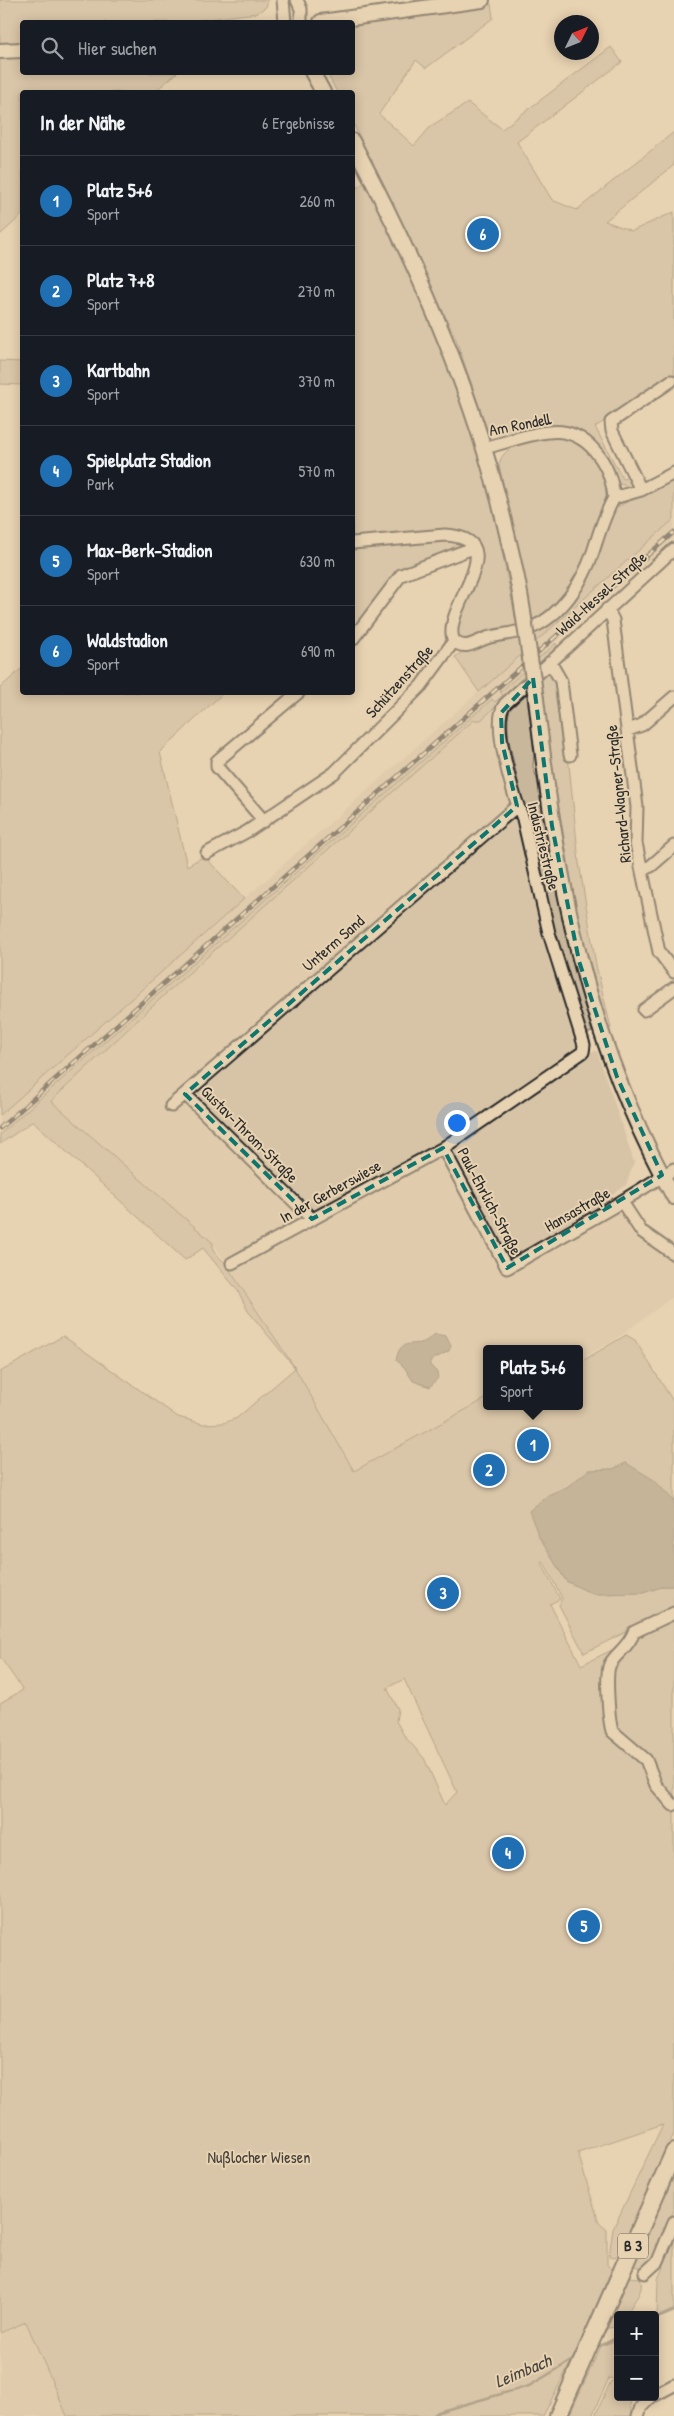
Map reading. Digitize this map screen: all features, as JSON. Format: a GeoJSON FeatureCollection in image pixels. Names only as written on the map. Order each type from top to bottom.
{"type":"FeatureCollection","features":[{"type":"Feature","properties":{"kind":"highway","name":"B 3"},"geometry":{"type":"LineString","coordinates":[[559,2411],[674,2152]]}},
{"type":"Feature","properties":{"kind":"main road"},"geometry":{"type":"LineString","coordinates":[[336,20],[482,0]]}},
{"type":"Feature","properties":{"kind":"main road"},"geometry":{"type":"LineString","coordinates":[[0,51],[20,50]]}},
{"type":"Feature","properties":{"kind":"main road"},"geometry":{"type":"LineString","coordinates":[[310,75],[321,90]]}},
{"type":"Feature","properties":{"kind":"main road"},"geometry":{"type":"LineString","coordinates":[[355,147],[407,249],[430,301],[461,379],[484,448],[505,526],[523,612],[555,844],[579,961],[598,1026],[617,1077],[668,1172],[674,1197]]}},
{"type":"Feature","properties":{"kind":"street"},"geometry":{"type":"LineString","coordinates":[[283,0],[285,20]]}},
{"type":"Feature","properties":{"kind":"street"},"geometry":{"type":"LineString","coordinates":[[297,0],[301,9],[301,20]]}},
{"type":"Feature","properties":{"kind":"street"},"geometry":{"type":"LineString","coordinates":[[641,490],[612,431],[611,422],[671,381]]}},
{"type":"Feature","properties":{"kind":"street","name":"Am Rondell"},"geometry":{"type":"LineString","coordinates":[[484,448],[548,432],[561,432],[575,436],[591,446],[601,458],[613,489],[614,498]]}},
{"type":"Feature","properties":{"kind":"street"},"geometry":{"type":"LineString","coordinates":[[454,642],[461,646],[466,646],[490,637],[518,632],[540,623],[556,612],[574,590],[583,573],[592,555],[608,508],[614,498],[641,490],[674,473]]}},
{"type":"Feature","properties":{"kind":"street"},"geometry":{"type":"LineString","coordinates":[[355,544],[445,535],[462,538],[473,548],[401,575],[355,636]]}},
{"type":"Feature","properties":{"kind":"street","name":"Schützenstraße"},"geometry":{"type":"LineString","coordinates":[[207,853],[264,821],[334,773],[421,686],[454,642],[452,633],[458,610],[476,565],[473,548]]}},
{"type":"Feature","properties":{"kind":"street","name":"Waid-Hessel-Straße"},"geometry":{"type":"LineString","coordinates":[[550,662],[674,549]]}},
{"type":"Feature","properties":{"kind":"street","name":"Richard-Wagner-Straße"},"geometry":{"type":"LineString","coordinates":[[607,609],[613,620],[628,730],[637,807],[636,843],[659,952],[674,972]]}},
{"type":"Feature","properties":{"kind":"street"},"geometry":{"type":"LineString","coordinates":[[550,662],[561,681],[570,755]]}},
{"type":"Feature","properties":{"kind":"street","name":"Industriestraße"},"geometry":{"type":"LineString","coordinates":[[550,662],[506,704],[500,713],[502,742],[517,806],[523,819],[551,942],[584,1045],[581,1054]]}},
{"type":"Feature","properties":{"kind":"street"},"geometry":{"type":"LineString","coordinates":[[264,821],[217,767],[217,761],[295,695]]}},
{"type":"Feature","properties":{"kind":"street"},"geometry":{"type":"LineString","coordinates":[[628,730],[642,725],[674,697]]}},
{"type":"Feature","properties":{"kind":"street","name":"Unterm Sand"},"geometry":{"type":"LineString","coordinates":[[171,1106],[517,806]]}},
{"type":"Feature","properties":{"kind":"street"},"geometry":{"type":"LineString","coordinates":[[642,870],[651,866],[674,846]]}},
{"type":"Feature","properties":{"kind":"street"},"geometry":{"type":"LineString","coordinates":[[644,1010],[674,988]]}},
{"type":"Feature","properties":{"kind":"street","name":"In der Gerberswiese"},"geometry":{"type":"LineString","coordinates":[[232,1263],[443,1148],[581,1054]]}},
{"type":"Feature","properties":{"kind":"street","name":"Gustav-Throm-Straße"},"geometry":{"type":"LineString","coordinates":[[186,1094],[312,1220]]}},
{"type":"Feature","properties":{"kind":"street","name":"Paul-Ehrlich-Straße"},"geometry":{"type":"LineString","coordinates":[[443,1148],[507,1268]]}},
{"type":"Feature","properties":{"kind":"street","name":"Hansastraße"},"geometry":{"type":"LineString","coordinates":[[507,1268],[622,1202],[668,1172]]}},
{"type":"Feature","properties":{"kind":"street"},"geometry":{"type":"LineString","coordinates":[[622,1202],[641,1231],[674,1254]]}},
{"type":"Feature","properties":{"kind":"street"},"geometry":{"type":"LineString","coordinates":[[673,1805],[656,1785],[646,1760],[612,1732],[608,1676],[610,1664],[629,1644],[634,1632],[674,1613]]}},
{"type":"Feature","properties":{"kind":"street"},"geometry":{"type":"LineString","coordinates":[[645,2273],[658,2261],[674,2222]]}},
{"type":"Feature","properties":{"kind":"street"},"geometry":{"type":"LineString","coordinates":[[659,2393],[674,2385]]}},
{"type":"Feature","properties":{"kind":"street"},"geometry":{"type":"LineString","coordinates":[[638,2416],[641,2407],[646,2401]]}},
{"type":"Feature","properties":{"kind":"highlighted area"},"geometry":{"type":"Polygon","coordinates":[[[533,678],[552,826],[579,961],[617,1077],[662,1175],[507,1268],[443,1148],[312,1219],[185,1094],[517,806],[502,742],[501,713],[533,678]]]}},
{"type":"Feature","properties":{"kind":"shaded area"},"geometry":{"type":"Polygon","coordinates":[[[674,519],[674,538],[500,692],[503,695],[495,703],[492,700],[0,1134],[0,1115],[674,519]]]}},
{"type":"Feature","properties":{"kind":"shaded area"},"geometry":{"type":"Polygon","coordinates":[[[491,710],[507,724],[509,741],[583,1035],[591,1052],[597,1051],[634,1162],[626,1185],[611,1196],[636,1234],[674,1261],[674,1296],[613,1341],[583,1358],[583,1345],[483,1345],[483,1400],[354,1471],[295,1368],[213,1243],[50,1101],[172,988],[474,720],[481,720],[491,710]]]}},
{"type":"Feature","properties":{"kind":"shaded area"},"geometry":{"type":"Polygon","coordinates":[[[435,1334],[446,1336],[451,1346],[449,1351],[430,1361],[430,1365],[437,1372],[438,1378],[430,1387],[413,1381],[404,1367],[396,1360],[399,1350],[404,1345],[422,1342],[435,1334]]]}},
{"type":"Feature","properties":{"kind":"shaded area"},"geometry":{"type":"Polygon","coordinates":[[[626,1463],[654,1480],[674,1501],[674,1586],[664,1586],[643,1593],[593,1594],[566,1581],[539,1537],[529,1511],[548,1495],[567,1487],[589,1470],[613,1469],[626,1463]]]}},
{"type":"Feature","properties":{"kind":"shaded area"},"geometry":{"type":"Polygon","coordinates":[[[26,2322],[67,2416],[0,2416],[0,2333],[26,2322]]]}},
{"type":"Feature","properties":{"kind":"green space"},"geometry":{"type":"Polygon","coordinates":[[[0,0],[268,0],[266,7],[257,13],[198,20],[20,20],[20,42],[0,44],[0,0]]]}},
{"type":"Feature","properties":{"kind":"green space"},"geometry":{"type":"Polygon","coordinates":[[[491,4],[493,18],[426,68],[416,60],[379,114],[414,146],[431,126],[468,103],[502,129],[594,60],[599,60],[599,56],[611,47],[622,62],[517,142],[552,200],[577,210],[674,132],[674,165],[605,221],[632,231],[674,212],[674,378],[595,427],[623,479],[630,477],[633,483],[630,487],[620,484],[612,476],[608,465],[561,427],[550,426],[510,436],[487,429],[456,339],[355,127],[355,90],[336,90],[328,75],[355,75],[355,26],[491,4]]]}},
{"type":"Feature","properties":{"kind":"green space"},"geometry":{"type":"Polygon","coordinates":[[[20,58],[20,75],[175,75],[156,90],[20,90],[20,217],[0,235],[0,59],[20,58]]]}},
{"type":"Feature","properties":{"kind":"green space"},"geometry":{"type":"Polygon","coordinates":[[[366,181],[434,326],[465,413],[492,503],[519,635],[551,621],[603,535],[615,508],[674,478],[674,519],[479,692],[455,657],[462,652],[463,641],[459,638],[459,620],[482,562],[477,549],[455,546],[390,584],[355,624],[355,190],[366,181]]]}},
{"type":"Feature","properties":{"kind":"green space"},"geometry":{"type":"Polygon","coordinates":[[[0,361],[20,362],[20,385],[0,384],[0,361]]]}},
{"type":"Feature","properties":{"kind":"green space"},"geometry":{"type":"Polygon","coordinates":[[[554,436],[574,442],[591,453],[602,470],[605,480],[606,497],[588,548],[577,572],[563,594],[533,620],[499,465],[501,458],[513,447],[521,443],[554,436]]]}},
{"type":"Feature","properties":{"kind":"green space"},"geometry":{"type":"Polygon","coordinates":[[[556,643],[557,651],[481,720],[474,720],[172,988],[51,1101],[213,1243],[213,1251],[225,1263],[295,1368],[248,1311],[238,1291],[203,1248],[185,1260],[33,1121],[0,1144],[0,1134],[492,699],[495,702],[503,695],[500,692],[556,643]]]}},
{"type":"Feature","properties":{"kind":"green space"},"geometry":{"type":"Polygon","coordinates":[[[20,670],[20,695],[221,695],[160,752],[187,866],[204,856],[244,899],[0,1115],[0,688],[20,670]]]}},
{"type":"Feature","properties":{"kind":"green space"},"geometry":{"type":"Polygon","coordinates":[[[556,673],[568,755],[579,863],[596,965],[611,1028],[608,1028],[578,921],[553,772],[541,674],[556,673]]]}},
{"type":"Feature","properties":{"kind":"green space"},"geometry":{"type":"Polygon","coordinates":[[[527,694],[534,752],[533,767],[537,779],[567,938],[592,1032],[583,1035],[546,907],[509,741],[508,720],[511,706],[520,697],[527,694]]]}},
{"type":"Feature","properties":{"kind":"green space","name":"Nußlocher Wiesen"},"geometry":{"type":"Polygon","coordinates":[[[626,1335],[635,1340],[674,1403],[674,1501],[626,1463],[613,1469],[589,1470],[567,1487],[548,1495],[539,1537],[566,1581],[593,1594],[643,1593],[664,1586],[674,1586],[674,1608],[584,1653],[559,1605],[562,1598],[544,1563],[541,1562],[560,1599],[550,1604],[581,1665],[674,1620],[674,2134],[621,2251],[615,2257],[609,2256],[613,2229],[663,2124],[578,2153],[599,2223],[607,2230],[607,2265],[612,2269],[577,2350],[543,2416],[67,2416],[26,2322],[0,2333],[0,1703],[23,1690],[0,1657],[0,1372],[63,1336],[178,1417],[203,1424],[224,1423],[237,1418],[295,1368],[354,1471],[483,1400],[483,1410],[583,1410],[583,1361],[626,1335]],[[404,1679],[387,1688],[398,1709],[396,1721],[405,1737],[424,1758],[445,1805],[457,1792],[404,1679]]]}},
{"type":"Feature","properties":{"kind":"green space"},"geometry":{"type":"Polygon","coordinates":[[[674,2165],[674,2210],[650,2263],[643,2268],[634,2266],[674,2165]]]}},
{"type":"Feature","properties":{"kind":"green space"},"geometry":{"type":"Polygon","coordinates":[[[674,2241],[674,2309],[659,2316],[659,2311],[657,2311],[658,2279],[674,2241]]]}},
{"type":"Feature","properties":{"kind":"green space"},"geometry":{"type":"Polygon","coordinates":[[[629,2277],[640,2278],[640,2292],[629,2311],[614,2311],[614,2327],[604,2329],[629,2277]]]}},
{"type":"Feature","properties":{"kind":"green space"},"geometry":{"type":"Polygon","coordinates":[[[614,2341],[614,2379],[609,2378],[592,2416],[569,2416],[601,2346],[614,2341]]]}},
{"type":"Feature","properties":{"kind":"green space"},"geometry":{"type":"Polygon","coordinates":[[[611,2381],[614,2382],[614,2401],[631,2401],[632,2416],[595,2416],[611,2381]]]}},
{"type":"Feature","properties":{"kind":"waterway","name":"Leimbach"},"geometry":{"type":"LineString","coordinates":[[659,2317],[674,2311]]}},
{"type":"Feature","properties":{"kind":"waterway","name":"Leimbach"},"geometry":{"type":"LineString","coordinates":[[594,2349],[614,2339]]}},
{"type":"Feature","properties":{"kind":"waterway","name":"Leimbach"},"geometry":{"type":"LineString","coordinates":[[433,2416],[438,2412],[529,2386],[576,2358]]}},
{"type":"Feature","properties":{"kind":"railway"},"geometry":{"type":"LineString","coordinates":[[0,1128],[674,532]]}},
{"type":"Feature","properties":{"kind":"place","name":"Waldstadion"},"geometry":{"type":"Point","coordinates":[483,234]}},
{"type":"Feature","properties":{"kind":"place","name":"Platz 5+6"},"geometry":{"type":"Point","coordinates":[533,1445]}},
{"type":"Feature","properties":{"kind":"place","name":"Platz 7+8"},"geometry":{"type":"Point","coordinates":[489,1470]}},
{"type":"Feature","properties":{"kind":"place","name":"Kartbahn"},"geometry":{"type":"Point","coordinates":[443,1593]}},
{"type":"Feature","properties":{"kind":"place","name":"Spielplatz Stadion"},"geometry":{"type":"Point","coordinates":[508,1853]}},
{"type":"Feature","properties":{"kind":"place","name":"Max-Berk-Stadion"},"geometry":{"type":"Point","coordinates":[584,1926]}}]}
